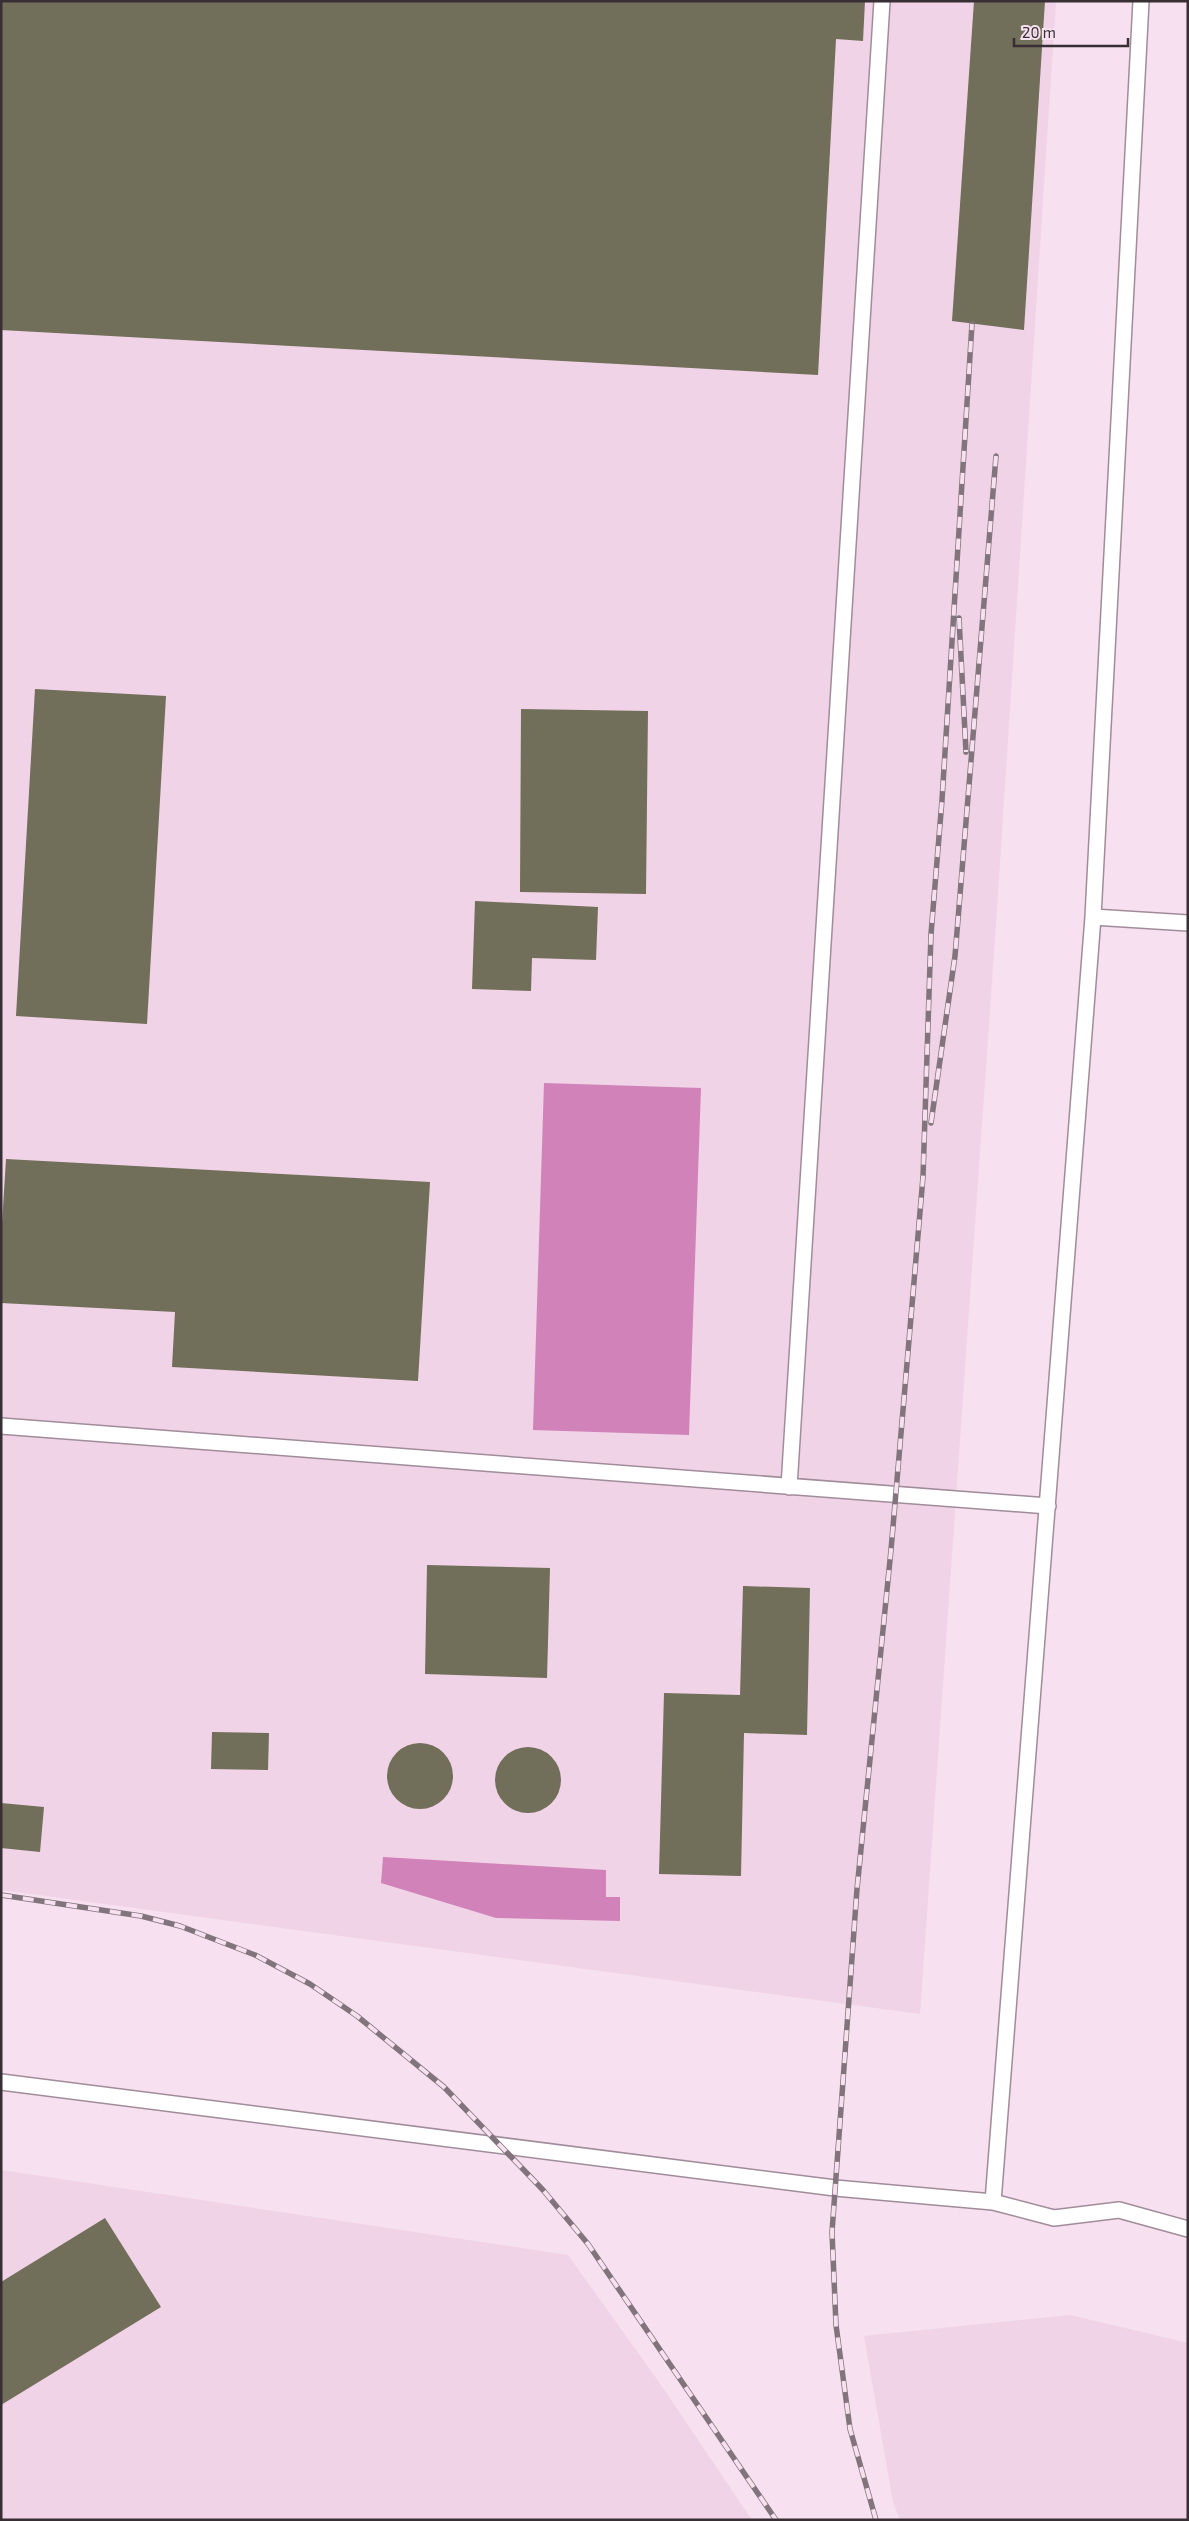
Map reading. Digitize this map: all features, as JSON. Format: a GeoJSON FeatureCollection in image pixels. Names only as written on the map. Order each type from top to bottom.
{"type":"FeatureCollection","features":[{"type":"Feature","properties":{"kind":"lane"},"geometry":{"type":"LineString","coordinates":[[789,1487],[882,1]]}},
{"type":"Feature","properties":{"kind":"lane"},"geometry":{"type":"LineString","coordinates":[[993,2202],[1093,917],[1141,1]]}},
{"type":"Feature","properties":{"kind":"lane"},"geometry":{"type":"LineString","coordinates":[[1093,917],[1188,922]]}},
{"type":"Feature","properties":{"kind":"lane"},"geometry":{"type":"LineString","coordinates":[[1,1426],[1048,1506]]}},
{"type":"Feature","properties":{"kind":"lane"},"geometry":{"type":"LineString","coordinates":[[1,2082],[835,2188],[993,2202],[1054,2218],[1120,2210],[1188,2229]]}},
{"type":"Feature","properties":{"kind":"shaded area"},"geometry":{"type":"Polygon","coordinates":[[[1,1],[1056,1],[997,909],[920,2014],[1,1890],[1,1]]]}},
{"type":"Feature","properties":{"kind":"shaded area"},"geometry":{"type":"Polygon","coordinates":[[[544,1083],[701,1088],[689,1435],[533,1430],[544,1083]]]}},
{"type":"Feature","properties":{"kind":"shaded area"},"geometry":{"type":"Polygon","coordinates":[[[383,1857],[606,1870],[606,1897],[620,1897],[620,1921],[496,1918],[381,1883],[383,1857]]]}},
{"type":"Feature","properties":{"kind":"shaded area"},"geometry":{"type":"Polygon","coordinates":[[[1,2170],[568,2255],[661,2385],[752,2520],[1,2520],[1,2170]]]}},
{"type":"Feature","properties":{"kind":"shaded area"},"geometry":{"type":"Polygon","coordinates":[[[1070,2315],[1188,2343],[1188,2520],[900,2520],[893,2502],[864,2336],[1070,2315]]]}},
{"type":"Feature","properties":{"kind":"building"},"geometry":{"type":"Polygon","coordinates":[[[1,1],[865,1],[863,41],[836,39],[818,375],[1,330],[1,1]]]}},
{"type":"Feature","properties":{"kind":"building"},"geometry":{"type":"Polygon","coordinates":[[[974,1],[1045,1],[1024,330],[952,321],[974,1]]]}},
{"type":"Feature","properties":{"kind":"building"},"geometry":{"type":"Polygon","coordinates":[[[35,689],[166,696],[147,1024],[16,1016],[35,689]]]}},
{"type":"Feature","properties":{"kind":"building"},"geometry":{"type":"Polygon","coordinates":[[[521,709],[648,711],[646,894],[520,892],[521,709]]]}},
{"type":"Feature","properties":{"kind":"building"},"geometry":{"type":"Polygon","coordinates":[[[475,901],[598,907],[596,960],[532,958],[531,991],[472,989],[475,901]]]}},
{"type":"Feature","properties":{"kind":"building"},"geometry":{"type":"Polygon","coordinates":[[[6,1159],[430,1182],[418,1381],[172,1367],[175,1312],[1,1303],[1,1240],[6,1159]]]}},
{"type":"Feature","properties":{"kind":"building"},"geometry":{"type":"Polygon","coordinates":[[[427,1565],[550,1568],[547,1678],[425,1674],[427,1565]]]}},
{"type":"Feature","properties":{"kind":"building"},"geometry":{"type":"Polygon","coordinates":[[[743,1586],[810,1588],[807,1735],[744,1733],[741,1876],[659,1874],[664,1693],[740,1695],[743,1586]]]}},
{"type":"Feature","properties":{"kind":"building"},"geometry":{"type":"Polygon","coordinates":[[[212,1732],[269,1733],[268,1770],[211,1769],[212,1732]]]}},
{"type":"Feature","properties":{"kind":"building"},"geometry":{"type":"Polygon","coordinates":[[[413,1743],[427,1743],[439,1748],[448,1757],[453,1769],[451,1789],[444,1800],[427,1809],[413,1809],[401,1804],[392,1795],[387,1783],[387,1769],[392,1757],[401,1748],[413,1743]]]}},
{"type":"Feature","properties":{"kind":"building"},"geometry":{"type":"Polygon","coordinates":[[[521,1747],[535,1747],[547,1752],[556,1761],[561,1773],[559,1793],[552,1804],[535,1813],[521,1813],[509,1808],[500,1799],[495,1787],[495,1773],[500,1761],[509,1752],[521,1747]]]}},
{"type":"Feature","properties":{"kind":"building"},"geometry":{"type":"Polygon","coordinates":[[[1,1803],[44,1807],[40,1852],[1,1848],[1,1803]]]}},
{"type":"Feature","properties":{"kind":"building"},"geometry":{"type":"Polygon","coordinates":[[[105,2218],[161,2307],[1,2405],[1,2282],[105,2218]]]}},
{"type":"Feature","properties":{"kind":"railway"},"geometry":{"type":"LineString","coordinates":[[876,2520],[850,2429],[836,2325],[832,2232],[857,1889],[891,1550],[923,1177],[931,934],[942,800],[972,324]]}},
{"type":"Feature","properties":{"kind":"railway"},"geometry":{"type":"LineString","coordinates":[[931,1123],[955,956],[996,456]]}},
{"type":"Feature","properties":{"kind":"railway"},"geometry":{"type":"LineString","coordinates":[[959,618],[966,752]]}},
{"type":"Feature","properties":{"kind":"railway"},"geometry":{"type":"LineString","coordinates":[[1,1895],[141,1916],[180,1926],[255,1955],[310,1984],[357,2016],[444,2087],[543,2190],[588,2244],[776,2520]]}}]}
